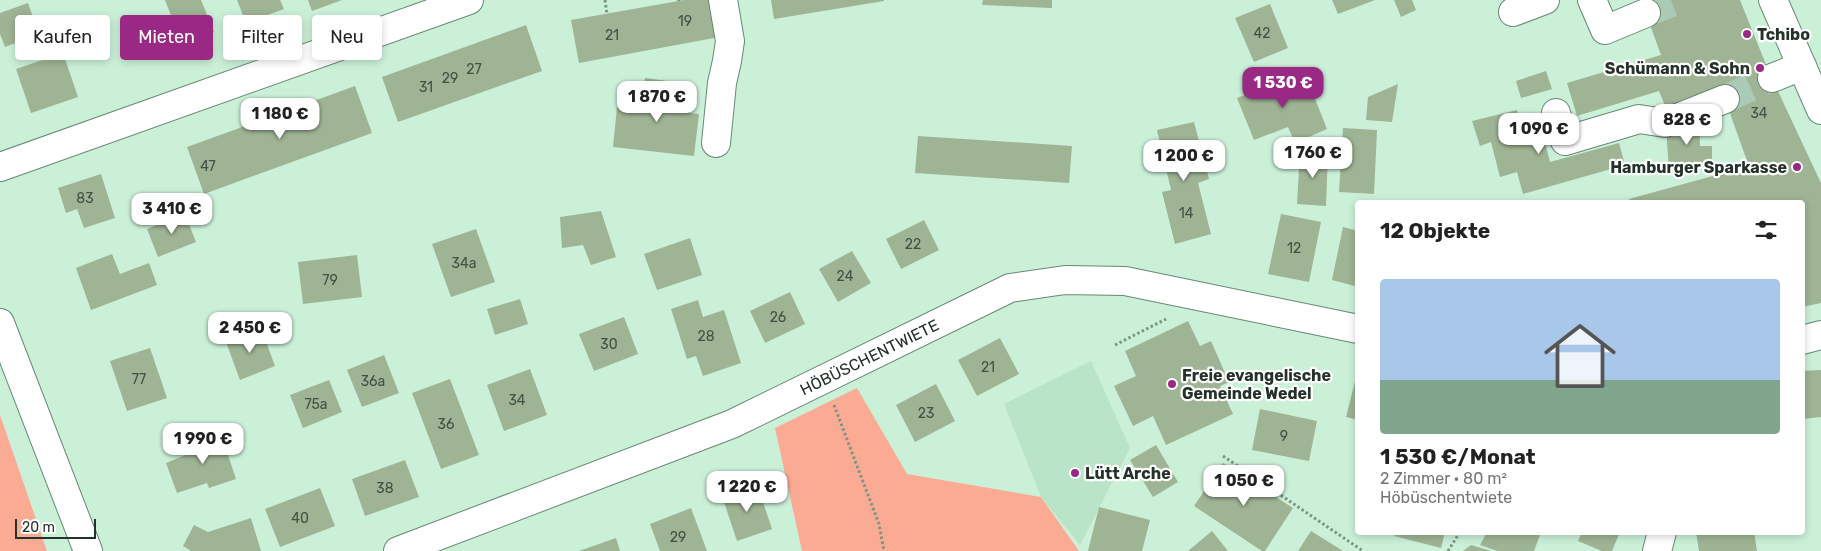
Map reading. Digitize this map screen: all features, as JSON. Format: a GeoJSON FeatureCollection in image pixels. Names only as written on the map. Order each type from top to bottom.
{"type":"FeatureCollection","features":[{"type":"Feature","properties":{"kind":"street"},"geometry":{"type":"LineString","coordinates":[[0,167],[469,0]]}},
{"type":"Feature","properties":{"kind":"street"},"geometry":{"type":"LineString","coordinates":[[716,143],[722,83],[730,41],[723,0]]}},
{"type":"Feature","properties":{"kind":"street"},"geometry":{"type":"LineString","coordinates":[[1513,12],[1545,0]]}},
{"type":"Feature","properties":{"kind":"street"},"geometry":{"type":"LineString","coordinates":[[1592,0],[1605,30],[1646,13]]}},
{"type":"Feature","properties":{"kind":"street"},"geometry":{"type":"LineString","coordinates":[[1774,0],[1821,110]]}},
{"type":"Feature","properties":{"kind":"street"},"geometry":{"type":"LineString","coordinates":[[1772,78],[1802,66]]}},
{"type":"Feature","properties":{"kind":"street"},"geometry":{"type":"LineString","coordinates":[[1556,113],[1565,140],[1639,119],[1665,123],[1725,98]]}},
{"type":"Feature","properties":{"kind":"street","name":"HÖBÜSCHENTWIETE"},"geometry":{"type":"LineString","coordinates":[[398,551],[732,424],[1010,288],[1065,280],[1125,281],[1355,328]]}},
{"type":"Feature","properties":{"kind":"street"},"geometry":{"type":"LineString","coordinates":[[0,323],[88,551]]}},
{"type":"Feature","properties":{"kind":"street"},"geometry":{"type":"LineString","coordinates":[[1805,339],[1821,335]]}},
{"type":"Feature","properties":{"kind":"street"},"geometry":{"type":"LineString","coordinates":[[1657,551],[1661,535]]}},
{"type":"Feature","properties":{"kind":"path"},"geometry":{"type":"LineString","coordinates":[[605,0],[607,14]]}},
{"type":"Feature","properties":{"kind":"path"},"geometry":{"type":"LineString","coordinates":[[1115,345],[1167,318],[1197,296]]}},
{"type":"Feature","properties":{"kind":"path"},"geometry":{"type":"LineString","coordinates":[[822,380],[832,401],[878,524],[884,551]]}},
{"type":"Feature","properties":{"kind":"path"},"geometry":{"type":"LineString","coordinates":[[1223,456],[1363,551]]}},
{"type":"Feature","properties":{"kind":"path"},"geometry":{"type":"LineString","coordinates":[[1448,551],[1458,535]]}},
{"type":"Feature","properties":{"kind":"shaded area","name":"Lütt Arche"},"geometry":{"type":"Polygon","coordinates":[[[1091,361],[1130,448],[1080,545],[1041,497],[1004,404],[1091,361]]]}},
{"type":"Feature","properties":{"kind":"shaded area"},"geometry":{"type":"Polygon","coordinates":[[[857,388],[907,474],[1041,497],[1079,551],[802,551],[775,428],[857,388]]]}},
{"type":"Feature","properties":{"kind":"shaded area"},"geometry":{"type":"Polygon","coordinates":[[[0,415],[47,551],[0,551],[0,415]]]}},
{"type":"Feature","properties":{"kind":"building"},"geometry":{"type":"Polygon","coordinates":[[[165,0],[201,0],[207,15],[171,15],[165,0]]]}},
{"type":"Feature","properties":{"kind":"building"},"geometry":{"type":"Polygon","coordinates":[[[237,0],[280,0],[284,9],[268,15],[243,15],[237,0]]]}},
{"type":"Feature","properties":{"kind":"building"},"geometry":{"type":"Polygon","coordinates":[[[308,0],[342,0],[312,11],[308,0]]]}},
{"type":"Feature","properties":{"kind":"building"},"geometry":{"type":"Polygon","coordinates":[[[684,0],[719,0],[725,36],[579,63],[571,20],[684,0]]]}},
{"type":"Feature","properties":{"kind":"building"},"geometry":{"type":"Polygon","coordinates":[[[771,0],[884,0],[884,1],[774,19],[771,0]]]}},
{"type":"Feature","properties":{"kind":"building"},"geometry":{"type":"Polygon","coordinates":[[[983,0],[1052,0],[1052,8],[982,5],[983,0]]]}},
{"type":"Feature","properties":{"kind":"building"},"geometry":{"type":"Polygon","coordinates":[[[1332,0],[1375,0],[1338,14],[1332,0]]]}},
{"type":"Feature","properties":{"kind":"building"},"geometry":{"type":"Polygon","coordinates":[[[1394,0],[1412,0],[1416,10],[1401,17],[1394,0]]]}},
{"type":"Feature","properties":{"kind":"building"},"geometry":{"type":"Polygon","coordinates":[[[1641,0],[1740,0],[1769,72],[1821,183],[1821,303],[1805,306],[1805,200],[1629,200],[1720,174],[1747,161],[1725,99],[1669,115],[1659,91],[1577,116],[1567,83],[1661,55],[1641,0]]]}},
{"type":"Feature","properties":{"kind":"building"},"geometry":{"type":"Polygon","coordinates":[[[28,3],[32,15],[15,15],[15,43],[5,47],[0,34],[0,13],[28,3]]]}},
{"type":"Feature","properties":{"kind":"building"},"geometry":{"type":"Polygon","coordinates":[[[1270,4],[1288,48],[1254,62],[1235,18],[1270,4]]]}},
{"type":"Feature","properties":{"kind":"building"},"geometry":{"type":"Polygon","coordinates":[[[526,25],[542,71],[398,122],[382,77],[526,25]]]}},
{"type":"Feature","properties":{"kind":"building"},"geometry":{"type":"Polygon","coordinates":[[[42,60],[65,60],[78,97],[31,113],[16,69],[42,60]]]}},
{"type":"Feature","properties":{"kind":"building"},"geometry":{"type":"Polygon","coordinates":[[[1304,71],[1327,129],[1295,143],[1288,127],[1254,140],[1237,98],[1304,71]]]}},
{"type":"Feature","properties":{"kind":"building"},"geometry":{"type":"Polygon","coordinates":[[[1546,71],[1552,89],[1521,98],[1516,81],[1546,71]]]}},
{"type":"Feature","properties":{"kind":"building"},"geometry":{"type":"Polygon","coordinates":[[[645,78],[675,82],[672,111],[699,114],[694,156],[613,147],[617,107],[641,109],[645,78]]]}},
{"type":"Feature","properties":{"kind":"building"},"geometry":{"type":"Polygon","coordinates":[[[1398,84],[1392,122],[1366,120],[1368,97],[1398,84]]]}},
{"type":"Feature","properties":{"kind":"building"},"geometry":{"type":"Polygon","coordinates":[[[355,86],[372,133],[204,194],[187,147],[355,86]]]}},
{"type":"Feature","properties":{"kind":"building"},"geometry":{"type":"Polygon","coordinates":[[[1517,110],[1522,135],[1542,131],[1550,162],[1619,143],[1625,165],[1523,194],[1517,172],[1500,177],[1491,142],[1480,146],[1472,121],[1517,110]]]}},
{"type":"Feature","properties":{"kind":"building"},"geometry":{"type":"Polygon","coordinates":[[[1699,116],[1700,146],[1712,146],[1712,164],[1669,171],[1666,127],[1699,116]]]}},
{"type":"Feature","properties":{"kind":"building"},"geometry":{"type":"Polygon","coordinates":[[[1194,122],[1209,179],[1198,183],[1211,234],[1175,244],[1162,192],[1171,190],[1157,130],[1194,122]]]}},
{"type":"Feature","properties":{"kind":"building"},"geometry":{"type":"Polygon","coordinates":[[[1343,128],[1377,130],[1374,194],[1339,192],[1343,128]]]}},
{"type":"Feature","properties":{"kind":"building"},"geometry":{"type":"Polygon","coordinates":[[[918,136],[1072,146],[1069,183],[915,173],[918,136]]]}},
{"type":"Feature","properties":{"kind":"building"},"geometry":{"type":"Polygon","coordinates":[[[1300,151],[1328,153],[1326,206],[1297,204],[1300,151]]]}},
{"type":"Feature","properties":{"kind":"building"},"geometry":{"type":"Polygon","coordinates":[[[101,174],[115,218],[84,228],[77,209],[66,213],[58,188],[101,174]]]}},
{"type":"Feature","properties":{"kind":"building"},"geometry":{"type":"Polygon","coordinates":[[[601,211],[616,257],[591,265],[583,245],[562,248],[560,217],[601,211]]]}},
{"type":"Feature","properties":{"kind":"building"},"geometry":{"type":"Polygon","coordinates":[[[185,214],[196,242],[158,257],[147,229],[185,214]]]}},
{"type":"Feature","properties":{"kind":"building"},"geometry":{"type":"Polygon","coordinates":[[[1281,214],[1321,222],[1309,282],[1268,274],[1281,214]]]}},
{"type":"Feature","properties":{"kind":"building"},"geometry":{"type":"Polygon","coordinates":[[[924,220],[939,250],[901,269],[886,239],[924,220]]]}},
{"type":"Feature","properties":{"kind":"building"},"geometry":{"type":"Polygon","coordinates":[[[1343,227],[1355,230],[1355,286],[1332,280],[1343,227]]]}},
{"type":"Feature","properties":{"kind":"building"},"geometry":{"type":"Polygon","coordinates":[[[476,229],[495,282],[451,297],[432,244],[476,229]]]}},
{"type":"Feature","properties":{"kind":"building"},"geometry":{"type":"Polygon","coordinates":[[[690,238],[702,275],[657,290],[644,254],[690,238]]]}},
{"type":"Feature","properties":{"kind":"building"},"geometry":{"type":"Polygon","coordinates":[[[852,251],[871,283],[838,302],[819,269],[852,251]]]}},
{"type":"Feature","properties":{"kind":"building"},"geometry":{"type":"Polygon","coordinates":[[[112,254],[120,274],[149,263],[157,285],[91,310],[76,268],[112,254]]]}},
{"type":"Feature","properties":{"kind":"building"},"geometry":{"type":"Polygon","coordinates":[[[357,255],[362,297],[303,304],[298,262],[357,255]]]}},
{"type":"Feature","properties":{"kind":"building"},"geometry":{"type":"Polygon","coordinates":[[[790,292],[805,324],[765,343],[750,311],[790,292]]]}},
{"type":"Feature","properties":{"kind":"building"},"geometry":{"type":"Polygon","coordinates":[[[520,299],[528,324],[495,335],[487,309],[520,299]]]}},
{"type":"Feature","properties":{"kind":"building"},"geometry":{"type":"Polygon","coordinates":[[[698,300],[703,317],[724,310],[741,363],[703,376],[696,356],[687,359],[671,309],[698,300]]]}},
{"type":"Feature","properties":{"kind":"building"},"geometry":{"type":"Polygon","coordinates":[[[624,317],[638,354],[594,371],[579,334],[624,317]]]}},
{"type":"Feature","properties":{"kind":"building","name":"Freie evangelische Gemeinde Wedel"},"geometry":{"type":"Polygon","coordinates":[[[1188,321],[1200,346],[1211,341],[1229,382],[1220,386],[1233,414],[1166,445],[1153,416],[1133,426],[1114,386],[1136,376],[1125,351],[1188,321]]]}},
{"type":"Feature","properties":{"kind":"building"},"geometry":{"type":"Polygon","coordinates":[[[261,328],[275,366],[240,380],[226,342],[261,328]]]}},
{"type":"Feature","properties":{"kind":"building"},"geometry":{"type":"Polygon","coordinates":[[[1000,338],[1019,374],[977,396],[958,360],[1000,338]]]}},
{"type":"Feature","properties":{"kind":"building"},"geometry":{"type":"Polygon","coordinates":[[[150,348],[167,398],[127,411],[110,361],[150,348]]]}},
{"type":"Feature","properties":{"kind":"building"},"geometry":{"type":"Polygon","coordinates":[[[384,355],[399,393],[362,407],[347,370],[384,355]]]}},
{"type":"Feature","properties":{"kind":"building"},"geometry":{"type":"Polygon","coordinates":[[[530,369],[547,415],[504,431],[487,385],[530,369]]]}},
{"type":"Feature","properties":{"kind":"building"},"geometry":{"type":"Polygon","coordinates":[[[1821,370],[1821,417],[1805,419],[1805,371],[1821,370]]]}},
{"type":"Feature","properties":{"kind":"building"},"geometry":{"type":"Polygon","coordinates":[[[450,379],[479,455],[441,469],[412,393],[450,379]]]}},
{"type":"Feature","properties":{"kind":"building"},"geometry":{"type":"Polygon","coordinates":[[[329,380],[342,412],[303,428],[290,395],[329,380]]]}},
{"type":"Feature","properties":{"kind":"building"},"geometry":{"type":"Polygon","coordinates":[[[1355,381],[1355,419],[1346,417],[1355,381]]]}},
{"type":"Feature","properties":{"kind":"building"},"geometry":{"type":"Polygon","coordinates":[[[936,384],[955,421],[915,442],[896,405],[936,384]]]}},
{"type":"Feature","properties":{"kind":"building"},"geometry":{"type":"Polygon","coordinates":[[[1260,409],[1317,421],[1309,461],[1252,450],[1260,409]]]}},
{"type":"Feature","properties":{"kind":"building"},"geometry":{"type":"Polygon","coordinates":[[[220,431],[236,479],[209,488],[207,483],[177,493],[166,463],[193,452],[189,443],[220,431]]]}},
{"type":"Feature","properties":{"kind":"building"},"geometry":{"type":"Polygon","coordinates":[[[1156,445],[1178,482],[1153,497],[1130,460],[1156,445]]]}},
{"type":"Feature","properties":{"kind":"building"},"geometry":{"type":"Polygon","coordinates":[[[405,460],[419,497],[365,516],[352,479],[405,460]]]}},
{"type":"Feature","properties":{"kind":"building"},"geometry":{"type":"Polygon","coordinates":[[[1223,463],[1293,508],[1265,551],[1262,551],[1194,506],[1223,463]]]}},
{"type":"Feature","properties":{"kind":"building"},"geometry":{"type":"Polygon","coordinates":[[[757,484],[772,529],[737,541],[722,496],[757,484]]]}},
{"type":"Feature","properties":{"kind":"building"},"geometry":{"type":"Polygon","coordinates":[[[320,488],[335,526],[280,547],[265,509],[320,488]]]}},
{"type":"Feature","properties":{"kind":"building"},"geometry":{"type":"Polygon","coordinates":[[[1099,507],[1150,520],[1142,551],[1088,551],[1099,507]]]}},
{"type":"Feature","properties":{"kind":"building"},"geometry":{"type":"Polygon","coordinates":[[[691,508],[707,551],[660,551],[650,524],[691,508]]]}},
{"type":"Feature","properties":{"kind":"building"},"geometry":{"type":"Polygon","coordinates":[[[251,518],[261,551],[191,551],[183,546],[194,525],[208,532],[251,518]]]}},
{"type":"Feature","properties":{"kind":"building"},"geometry":{"type":"Polygon","coordinates":[[[1212,531],[1228,551],[1188,551],[1212,531]]]}},
{"type":"Feature","properties":{"kind":"building"},"geometry":{"type":"Polygon","coordinates":[[[1311,531],[1343,551],[1298,551],[1311,531]]]}},
{"type":"Feature","properties":{"kind":"building"},"geometry":{"type":"Polygon","coordinates":[[[1394,535],[1444,535],[1441,548],[1394,535]]]}},
{"type":"Feature","properties":{"kind":"building"},"geometry":{"type":"Polygon","coordinates":[[[1485,535],[1540,535],[1534,551],[1497,551],[1480,545],[1485,535]]]}},
{"type":"Feature","properties":{"kind":"building"},"geometry":{"type":"Polygon","coordinates":[[[1581,535],[1619,535],[1612,551],[1602,551],[1578,541],[1581,535]]]}},
{"type":"Feature","properties":{"kind":"building"},"geometry":{"type":"Polygon","coordinates":[[[1696,535],[1754,535],[1757,551],[1699,551],[1696,535]]]}},
{"type":"Feature","properties":{"kind":"building"},"geometry":{"type":"Polygon","coordinates":[[[616,538],[620,551],[579,551],[616,538]]]}},
{"type":"Feature","properties":{"kind":"building"},"geometry":{"type":"Polygon","coordinates":[[[1471,545],[1491,551],[1463,551],[1471,545]]]}},
{"type":"Feature","properties":{"kind":"tunnel"},"geometry":{"type":"LineString","coordinates":[[1646,13],[1680,0]]}},
{"type":"Feature","properties":{"kind":"tunnel"},"geometry":{"type":"LineString","coordinates":[[1725,99],[1772,78]]}},
{"type":"Feature","properties":{"kind":"place","name":"Tchibo"},"geometry":{"type":"Point","coordinates":[1747,34]}},
{"type":"Feature","properties":{"kind":"place","name":"Schümann & Sohn"},"geometry":{"type":"Point","coordinates":[1760,68]}},
{"type":"Feature","properties":{"kind":"place","name":"Hamburger Sparkasse"},"geometry":{"type":"Point","coordinates":[1797,167]}},
{"type":"Feature","properties":{"kind":"place","name":"Freie evangelische Gemeinde Wedel"},"geometry":{"type":"Point","coordinates":[1172,384]}},
{"type":"Feature","properties":{"kind":"place","name":"Lütt Arche"},"geometry":{"type":"Point","coordinates":[1075,473]}}]}
